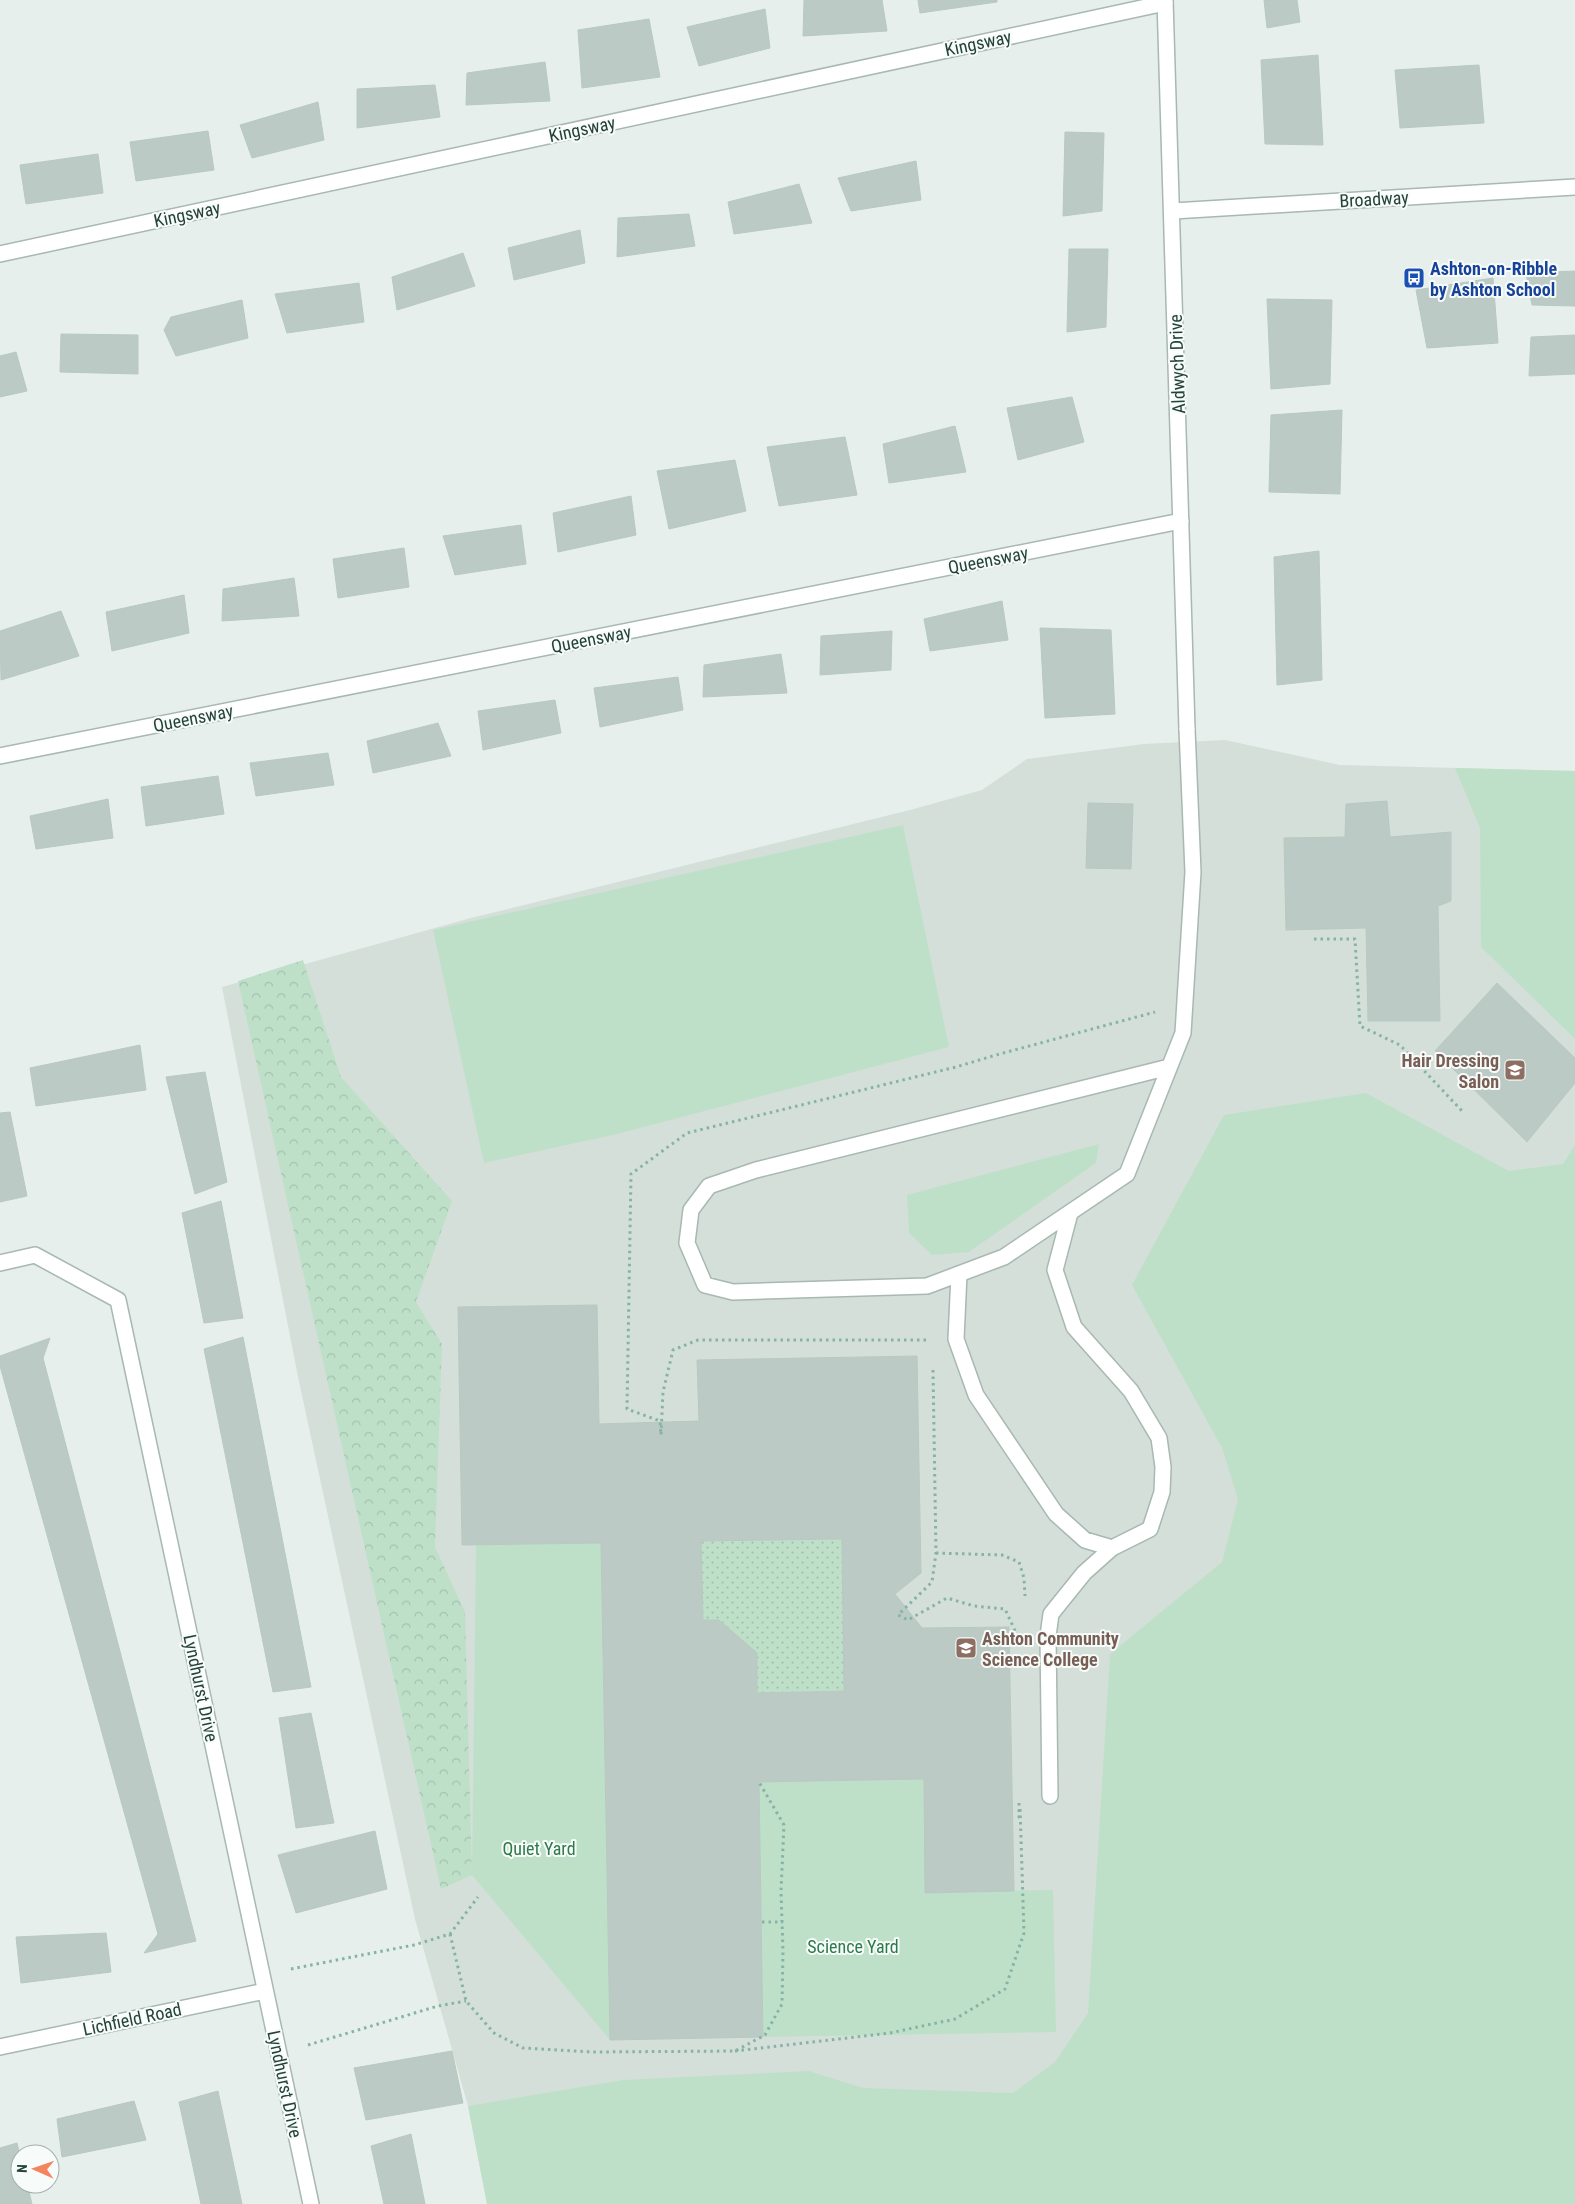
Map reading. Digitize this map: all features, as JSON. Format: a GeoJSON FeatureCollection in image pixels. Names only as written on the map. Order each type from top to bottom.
{"type":"FeatureCollection","features":[{"type":"Feature","properties":{"kind":"street","name":"Aldwych Drive"},"geometry":{"type":"LineString","coordinates":[[1165,2],[1193,872],[1183,1033],[1127,1174],[1004,1257],[927,1286],[733,1292],[705,1285],[687,1244],[691,1210],[709,1186],[756,1170],[1169,1067]]}},
{"type":"Feature","properties":{"kind":"street","name":"Kingsway"},"geometry":{"type":"LineString","coordinates":[[0,254],[1165,2]]}},
{"type":"Feature","properties":{"kind":"street","name":"Broadway"},"geometry":{"type":"LineString","coordinates":[[1173,211],[1575,187]]}},
{"type":"Feature","properties":{"kind":"street","name":"Queensway"},"geometry":{"type":"LineString","coordinates":[[0,756],[1181,521]]}},
{"type":"Feature","properties":{"kind":"street"},"geometry":{"type":"LineString","coordinates":[[1050,1796],[1048,1636],[1051,1614],[1084,1573],[1112,1548],[1150,1529],[1162,1492],[1163,1467],[1159,1438],[1131,1391],[1074,1327],[1055,1270],[1070,1213]]}},
{"type":"Feature","properties":{"kind":"street","name":"Lyndhurst Drive"},"geometry":{"type":"LineString","coordinates":[[0,1263],[35,1255],[118,1300],[311,2204]]}},
{"type":"Feature","properties":{"kind":"street"},"geometry":{"type":"LineString","coordinates":[[959,1274],[956,1339],[976,1396],[1056,1514],[1086,1540],[1112,1548]]}},
{"type":"Feature","properties":{"kind":"street","name":"Lichfield Road"},"geometry":{"type":"LineString","coordinates":[[0,2047],[265,1991]]}},
{"type":"Feature","properties":{"kind":"path"},"geometry":{"type":"LineString","coordinates":[[1314,939],[1355,939],[1360,1026],[1400,1045],[1462,1111]]}},
{"type":"Feature","properties":{"kind":"path"},"geometry":{"type":"LineString","coordinates":[[627,1409],[660,1421],[661,1436],[663,1392],[672,1350],[698,1340],[932,1340]]}},
{"type":"Feature","properties":{"kind":"path"},"geometry":{"type":"LineString","coordinates":[[933,1369],[936,1553],[932,1582],[898,1614],[908,1620],[947,1598],[974,1606],[1005,1608],[1019,1638],[1021,1630]]}},
{"type":"Feature","properties":{"kind":"path"},"geometry":{"type":"LineString","coordinates":[[936,1553],[1002,1555],[1019,1562],[1024,1578],[1026,1605]]}},
{"type":"Feature","properties":{"kind":"path"},"geometry":{"type":"LineString","coordinates":[[735,2051],[765,2035],[782,2004],[783,1922],[781,1891],[784,1825],[759,1782]]}},
{"type":"Feature","properties":{"kind":"path"},"geometry":{"type":"LineString","coordinates":[[450,1934],[466,2001],[494,2033],[523,2048],[594,2052],[735,2051],[890,2033],[955,2019],[1005,1989],[1024,1932],[1019,1797]]}},
{"type":"Feature","properties":{"kind":"path"},"geometry":{"type":"LineString","coordinates":[[262,1974],[414,1945],[450,1934],[478,1897]]}},
{"type":"Feature","properties":{"kind":"path"},"geometry":{"type":"LineString","coordinates":[[762,1922],[783,1922]]}},
{"type":"Feature","properties":{"kind":"path"},"geometry":{"type":"LineString","coordinates":[[279,2054],[438,2006],[466,2001]]}},
{"type":"Feature","properties":{"kind":"shaded area","name":"Ashton Community Science College"},"geometry":{"type":"Polygon","coordinates":[[[1225,740],[1340,765],[1575,771],[1575,2204],[487,2204],[468,2106],[415,1919],[298,1377],[222,987],[471,918],[910,810],[982,790],[1027,759],[1144,744],[1225,740]]]}},
{"type":"Feature","properties":{"kind":"green space"},"geometry":{"type":"Polygon","coordinates":[[[1455,768],[1575,771],[1575,1039],[1481,947],[1480,828],[1455,768]]]}},
{"type":"Feature","properties":{"kind":"green space"},"geometry":{"type":"Polygon","coordinates":[[[903,825],[949,1047],[617,1134],[484,1163],[433,930],[903,825]]]}},
{"type":"Feature","properties":{"kind":"green space"},"geometry":{"type":"Polygon","coordinates":[[[303,960],[341,1077],[452,1201],[416,1302],[442,1344],[435,1547],[465,1612],[472,1875],[441,1889],[238,981],[303,960]]]}},
{"type":"Feature","properties":{"kind":"green space"},"geometry":{"type":"Polygon","coordinates":[[[1366,1093],[1509,1171],[1563,1164],[1575,1145],[1575,2204],[487,2204],[468,2106],[623,2080],[809,2071],[863,2088],[1013,2093],[1055,2062],[1088,2013],[1110,1654],[1222,1562],[1238,1499],[1222,1448],[1132,1285],[1224,1115],[1366,1093]]]}},
{"type":"Feature","properties":{"kind":"green space"},"geometry":{"type":"Polygon","coordinates":[[[1099,1144],[1096,1163],[969,1252],[932,1255],[909,1233],[907,1195],[1099,1144]]]}},
{"type":"Feature","properties":{"kind":"green space"},"geometry":{"type":"Polygon","coordinates":[[[842,1539],[844,1691],[757,1693],[757,1653],[719,1620],[703,1620],[701,1541],[842,1539]]]}},
{"type":"Feature","properties":{"kind":"green space","name":"Quiet Yard"},"geometry":{"type":"Polygon","coordinates":[[[601,1543],[610,2040],[472,1875],[476,1545],[601,1543]]]}},
{"type":"Feature","properties":{"kind":"green space","name":"Science Yard"},"geometry":{"type":"Polygon","coordinates":[[[924,1779],[926,1892],[1053,1890],[1056,2032],[763,2037],[759,1782],[924,1779]]]}},
{"type":"Feature","properties":{"kind":"building"},"geometry":{"type":"Polygon","coordinates":[[[804,0],[882,0],[887,31],[803,36],[804,0]]]}},
{"type":"Feature","properties":{"kind":"building"},"geometry":{"type":"Polygon","coordinates":[[[918,0],[997,0],[997,2],[920,13],[918,0]]]}},
{"type":"Feature","properties":{"kind":"building"},"geometry":{"type":"Polygon","coordinates":[[[1264,0],[1297,0],[1300,22],[1267,28],[1264,0]]]}},
{"type":"Feature","properties":{"kind":"building"},"geometry":{"type":"Polygon","coordinates":[[[765,9],[770,48],[699,66],[687,27],[765,9]]]}},
{"type":"Feature","properties":{"kind":"building"},"geometry":{"type":"Polygon","coordinates":[[[649,19],[660,77],[582,88],[578,30],[649,19]]]}},
{"type":"Feature","properties":{"kind":"building"},"geometry":{"type":"Polygon","coordinates":[[[1318,55],[1323,145],[1265,144],[1261,60],[1318,55]]]}},
{"type":"Feature","properties":{"kind":"building"},"geometry":{"type":"Polygon","coordinates":[[[545,62],[550,101],[466,105],[467,73],[545,62]]]}},
{"type":"Feature","properties":{"kind":"building"},"geometry":{"type":"Polygon","coordinates":[[[1479,65],[1484,123],[1400,128],[1395,70],[1479,65]]]}},
{"type":"Feature","properties":{"kind":"building"},"geometry":{"type":"Polygon","coordinates":[[[435,85],[440,117],[357,128],[357,89],[435,85]]]}},
{"type":"Feature","properties":{"kind":"building"},"geometry":{"type":"Polygon","coordinates":[[[318,102],[324,140],[252,158],[240,125],[318,102]]]}},
{"type":"Feature","properties":{"kind":"building"},"geometry":{"type":"Polygon","coordinates":[[[208,131],[214,170],[136,181],[130,142],[208,131]]]}},
{"type":"Feature","properties":{"kind":"building"},"geometry":{"type":"Polygon","coordinates":[[[1065,132],[1104,133],[1102,211],[1063,216],[1065,132]]]}},
{"type":"Feature","properties":{"kind":"building"},"geometry":{"type":"Polygon","coordinates":[[[98,154],[103,193],[26,204],[20,165],[98,154]]]}},
{"type":"Feature","properties":{"kind":"building"},"geometry":{"type":"Polygon","coordinates":[[[916,161],[921,200],[851,211],[838,178],[916,161]]]}},
{"type":"Feature","properties":{"kind":"building"},"geometry":{"type":"Polygon","coordinates":[[[799,184],[812,223],[734,234],[728,202],[799,184]]]}},
{"type":"Feature","properties":{"kind":"building"},"geometry":{"type":"Polygon","coordinates":[[[689,214],[695,246],[617,257],[618,218],[689,214]]]}},
{"type":"Feature","properties":{"kind":"building"},"geometry":{"type":"Polygon","coordinates":[[[580,230],[585,263],[514,280],[508,248],[580,230]]]}},
{"type":"Feature","properties":{"kind":"building"},"geometry":{"type":"Polygon","coordinates":[[[1069,249],[1108,249],[1106,327],[1067,332],[1069,249]]]}},
{"type":"Feature","properties":{"kind":"building"},"geometry":{"type":"Polygon","coordinates":[[[463,253],[475,286],[397,310],[392,277],[463,253]]]}},
{"type":"Feature","properties":{"kind":"building"},"geometry":{"type":"Polygon","coordinates":[[[1575,271],[1575,306],[1532,305],[1526,273],[1575,271]]]}},
{"type":"Feature","properties":{"kind":"building"},"geometry":{"type":"Polygon","coordinates":[[[1493,278],[1498,343],[1427,348],[1416,290],[1493,278]]]}},
{"type":"Feature","properties":{"kind":"building"},"geometry":{"type":"Polygon","coordinates":[[[359,283],[364,322],[287,333],[275,294],[359,283]]]}},
{"type":"Feature","properties":{"kind":"building"},"geometry":{"type":"Polygon","coordinates":[[[1267,299],[1332,300],[1330,384],[1271,389],[1267,299]]]}},
{"type":"Feature","properties":{"kind":"building"},"geometry":{"type":"Polygon","coordinates":[[[242,300],[248,338],[176,356],[164,330],[171,317],[242,300]]]}},
{"type":"Feature","properties":{"kind":"building"},"geometry":{"type":"Polygon","coordinates":[[[61,334],[138,335],[138,374],[60,372],[61,334]]]}},
{"type":"Feature","properties":{"kind":"building"},"geometry":{"type":"Polygon","coordinates":[[[1575,335],[1575,374],[1529,376],[1531,337],[1575,335]]]}},
{"type":"Feature","properties":{"kind":"building"},"geometry":{"type":"Polygon","coordinates":[[[16,352],[27,391],[0,397],[0,356],[16,352]]]}},
{"type":"Feature","properties":{"kind":"building"},"geometry":{"type":"Polygon","coordinates":[[[1072,397],[1084,442],[1018,460],[1007,408],[1072,397]]]}},
{"type":"Feature","properties":{"kind":"building"},"geometry":{"type":"Polygon","coordinates":[[[1342,410],[1340,494],[1269,492],[1271,415],[1342,410]]]}},
{"type":"Feature","properties":{"kind":"building"},"geometry":{"type":"Polygon","coordinates":[[[955,426],[966,472],[889,483],[883,444],[955,426]]]}},
{"type":"Feature","properties":{"kind":"building"},"geometry":{"type":"Polygon","coordinates":[[[845,437],[857,495],[779,506],[767,447],[845,437]]]}},
{"type":"Feature","properties":{"kind":"building"},"geometry":{"type":"Polygon","coordinates":[[[735,460],[746,511],[669,529],[657,471],[735,460]]]}},
{"type":"Feature","properties":{"kind":"building"},"geometry":{"type":"Polygon","coordinates":[[[631,496],[636,535],[558,552],[553,513],[631,496]]]}},
{"type":"Feature","properties":{"kind":"building"},"geometry":{"type":"Polygon","coordinates":[[[521,525],[526,564],[455,575],[443,536],[521,525]]]}},
{"type":"Feature","properties":{"kind":"building"},"geometry":{"type":"Polygon","coordinates":[[[404,548],[409,587],[338,598],[333,559],[404,548]]]}},
{"type":"Feature","properties":{"kind":"building"},"geometry":{"type":"Polygon","coordinates":[[[1319,551],[1322,680],[1277,685],[1274,557],[1319,551]]]}},
{"type":"Feature","properties":{"kind":"building"},"geometry":{"type":"Polygon","coordinates":[[[294,578],[299,616],[222,621],[223,589],[294,578]]]}},
{"type":"Feature","properties":{"kind":"building"},"geometry":{"type":"Polygon","coordinates":[[[184,595],[189,633],[112,651],[106,612],[184,595]]]}},
{"type":"Feature","properties":{"kind":"building"},"geometry":{"type":"Polygon","coordinates":[[[1002,601],[1008,640],[930,651],[924,619],[1002,601]]]}},
{"type":"Feature","properties":{"kind":"building"},"geometry":{"type":"Polygon","coordinates":[[[61,611],[79,656],[1,680],[0,631],[61,611]]]}},
{"type":"Feature","properties":{"kind":"building"},"geometry":{"type":"Polygon","coordinates":[[[1040,628],[1111,630],[1115,714],[1045,718],[1040,628]]]}},
{"type":"Feature","properties":{"kind":"building"},"geometry":{"type":"Polygon","coordinates":[[[892,631],[891,670],[820,675],[821,636],[892,631]]]}},
{"type":"Feature","properties":{"kind":"building"},"geometry":{"type":"Polygon","coordinates":[[[781,654],[787,693],[703,697],[704,665],[781,654]]]}},
{"type":"Feature","properties":{"kind":"building"},"geometry":{"type":"Polygon","coordinates":[[[678,677],[683,710],[600,727],[594,688],[678,677]]]}},
{"type":"Feature","properties":{"kind":"building"},"geometry":{"type":"Polygon","coordinates":[[[555,700],[561,733],[483,750],[478,711],[555,700]]]}},
{"type":"Feature","properties":{"kind":"building"},"geometry":{"type":"Polygon","coordinates":[[[438,723],[451,756],[373,773],[367,741],[438,723]]]}},
{"type":"Feature","properties":{"kind":"building"},"geometry":{"type":"Polygon","coordinates":[[[328,753],[334,785],[256,796],[250,763],[328,753]]]}},
{"type":"Feature","properties":{"kind":"building"},"geometry":{"type":"Polygon","coordinates":[[[218,776],[224,814],[146,826],[141,787],[218,776]]]}},
{"type":"Feature","properties":{"kind":"building"},"geometry":{"type":"Polygon","coordinates":[[[108,799],[113,838],[36,849],[30,816],[108,799]]]}},
{"type":"Feature","properties":{"kind":"building"},"geometry":{"type":"Polygon","coordinates":[[[1387,801],[1390,837],[1451,832],[1451,901],[1438,906],[1440,1021],[1368,1021],[1366,928],[1286,930],[1284,838],[1345,837],[1346,804],[1387,801]]]}},
{"type":"Feature","properties":{"kind":"building"},"geometry":{"type":"Polygon","coordinates":[[[1088,803],[1133,804],[1131,869],[1086,868],[1088,803]]]}},
{"type":"Feature","properties":{"kind":"building","name":"Hair Dressing Salon"},"geometry":{"type":"Polygon","coordinates":[[[1497,983],[1575,1058],[1575,1083],[1527,1142],[1435,1051],[1497,983]]]}},
{"type":"Feature","properties":{"kind":"building"},"geometry":{"type":"Polygon","coordinates":[[[140,1045],[146,1090],[36,1106],[30,1068],[140,1045]]]}},
{"type":"Feature","properties":{"kind":"building"},"geometry":{"type":"Polygon","coordinates":[[[205,1072],[227,1182],[195,1194],[166,1077],[205,1072]]]}},
{"type":"Feature","properties":{"kind":"building"},"geometry":{"type":"Polygon","coordinates":[[[10,1112],[27,1196],[0,1202],[0,1113],[10,1112]]]}},
{"type":"Feature","properties":{"kind":"building"},"geometry":{"type":"Polygon","coordinates":[[[221,1201],[243,1318],[204,1323],[182,1213],[221,1201]]]}},
{"type":"Feature","properties":{"kind":"building"},"geometry":{"type":"Polygon","coordinates":[[[597,1305],[599,1424],[699,1421],[697,1360],[917,1356],[921,1573],[895,1594],[922,1628],[1009,1627],[1014,1891],[925,1893],[924,1779],[759,1782],[763,2037],[610,2040],[601,1543],[462,1545],[458,1307],[597,1305]],[[842,1539],[701,1541],[703,1620],[719,1620],[757,1653],[757,1693],[844,1691],[842,1539]]]}},
{"type":"Feature","properties":{"kind":"building"},"geometry":{"type":"Polygon","coordinates":[[[243,1337],[311,1687],[273,1692],[204,1349],[243,1337]]]}},
{"type":"Feature","properties":{"kind":"building"},"geometry":{"type":"Polygon","coordinates":[[[50,1338],[43,1358],[196,1941],[144,1953],[158,1934],[0,1366],[0,1356],[50,1338]]]}},
{"type":"Feature","properties":{"kind":"building"},"geometry":{"type":"Polygon","coordinates":[[[311,1713],[334,1823],[296,1828],[279,1718],[311,1713]]]}},
{"type":"Feature","properties":{"kind":"building"},"geometry":{"type":"Polygon","coordinates":[[[375,1831],[387,1889],[296,1913],[278,1855],[375,1831]]]}},
{"type":"Feature","properties":{"kind":"building"},"geometry":{"type":"Polygon","coordinates":[[[106,1933],[111,1972],[21,1983],[16,1937],[106,1933]]]}},
{"type":"Feature","properties":{"kind":"building"},"geometry":{"type":"Polygon","coordinates":[[[452,2051],[463,2103],[366,2120],[354,2068],[452,2051]]]}},
{"type":"Feature","properties":{"kind":"building"},"geometry":{"type":"Polygon","coordinates":[[[218,2091],[242,2204],[201,2204],[179,2102],[218,2091]]]}},
{"type":"Feature","properties":{"kind":"building"},"geometry":{"type":"Polygon","coordinates":[[[134,2101],[146,2140],[62,2157],[57,2119],[134,2101]]]}},
{"type":"Feature","properties":{"kind":"building"},"geometry":{"type":"Polygon","coordinates":[[[411,2134],[425,2204],[384,2204],[371,2146],[411,2134]]]}},
{"type":"Feature","properties":{"kind":"building"},"geometry":{"type":"Polygon","coordinates":[[[10,2145],[10,2194],[30,2194],[32,2204],[0,2204],[0,2148],[10,2145]]]}},
{"type":"Feature","properties":{"kind":"place","name":"Ashton-on-Ribble by Ashton School"},"geometry":{"type":"Point","coordinates":[1414,278]}},
{"type":"Feature","properties":{"kind":"place","name":"Hair Dressing Salon"},"geometry":{"type":"Point","coordinates":[1515,1070]}},
{"type":"Feature","properties":{"kind":"place","name":"Ashton Community Science College"},"geometry":{"type":"Point","coordinates":[966,1648]}}]}
